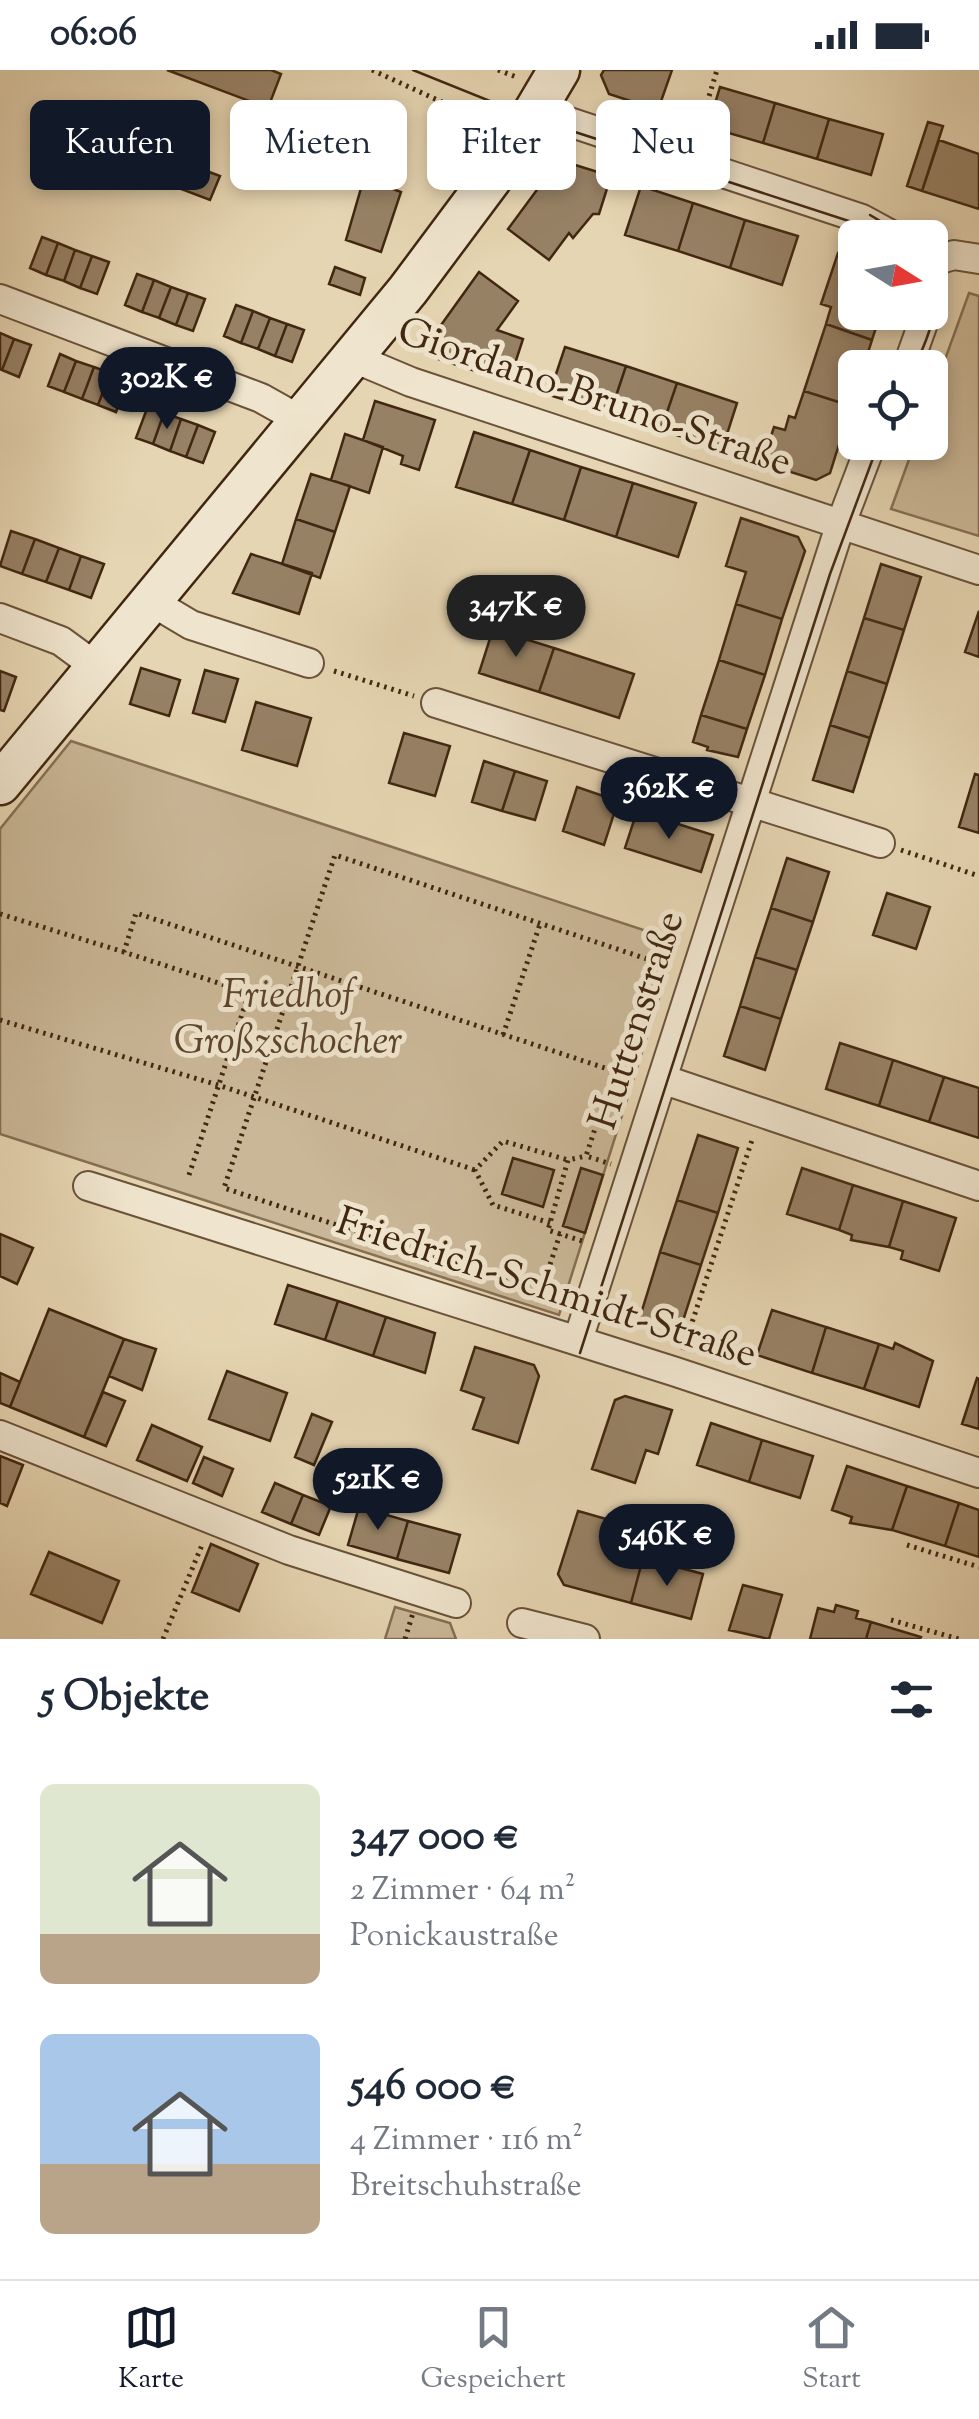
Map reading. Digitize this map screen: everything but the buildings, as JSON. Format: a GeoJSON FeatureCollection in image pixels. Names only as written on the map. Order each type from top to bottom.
{"type":"FeatureCollection","features":[{"type":"Feature","properties":{"kind":"main road"},"geometry":{"type":"LineString","coordinates":[[542,100],[559,70]]}},
{"type":"Feature","properties":{"kind":"main road"},"geometry":{"type":"LineString","coordinates":[[0,784],[149,600],[354,358],[479,190]]}},
{"type":"Feature","properties":{"kind":"street"},"geometry":{"type":"LineString","coordinates":[[730,177],[864,220]]}},
{"type":"Feature","properties":{"kind":"street"},"geometry":{"type":"LineString","coordinates":[[948,257],[979,259]]}},
{"type":"Feature","properties":{"kind":"street"},"geometry":{"type":"LineString","coordinates":[[0,299],[260,398],[302,421]]}},
{"type":"Feature","properties":{"kind":"street","name":"Giordano-Bruno-Straße"},"geometry":{"type":"LineString","coordinates":[[354,358],[411,382],[979,570]]}},
{"type":"Feature","properties":{"kind":"street","name":"Huttenstraße"},"geometry":{"type":"LineString","coordinates":[[578,1340],[840,526],[865,460]]}},
{"type":"Feature","properties":{"kind":"street"},"geometry":{"type":"LineString","coordinates":[[149,600],[191,624],[308,663]]}},
{"type":"Feature","properties":{"kind":"street"},"geometry":{"type":"LineString","coordinates":[[0,618],[61,640],[96,666]]}},
{"type":"Feature","properties":{"kind":"street"},"geometry":{"type":"LineString","coordinates":[[436,703],[880,843]]}},
{"type":"Feature","properties":{"kind":"street"},"geometry":{"type":"LineString","coordinates":[[662,1079],[979,1186]]}},
{"type":"Feature","properties":{"kind":"street","name":"Friedrich-Schmidt-Straße"},"geometry":{"type":"LineString","coordinates":[[88,1186],[578,1340],[979,1473]]}},
{"type":"Feature","properties":{"kind":"street"},"geometry":{"type":"LineString","coordinates":[[0,1435],[212,1521],[456,1604]]}},
{"type":"Feature","properties":{"kind":"street"},"geometry":{"type":"LineString","coordinates":[[522,1623],[585,1639]]}},
{"type":"Feature","properties":{"kind":"path"},"geometry":{"type":"LineString","coordinates":[[372,70],[444,100]]}},
{"type":"Feature","properties":{"kind":"path"},"geometry":{"type":"LineString","coordinates":[[708,100],[717,70]]}},
{"type":"Feature","properties":{"kind":"path"},"geometry":{"type":"LineString","coordinates":[[308,663],[436,703]]}},
{"type":"Feature","properties":{"kind":"path"},"geometry":{"type":"LineString","coordinates":[[880,843],[979,876]]}},
{"type":"Feature","properties":{"kind":"path"},"geometry":{"type":"LineString","coordinates":[[560,1234],[541,1292],[224,1188],[334,856],[650,960],[586,1156]]}},
{"type":"Feature","properties":{"kind":"path"},"geometry":{"type":"LineString","coordinates":[[124,952],[136,913],[614,1071]]}},
{"type":"Feature","properties":{"kind":"path"},"geometry":{"type":"LineString","coordinates":[[0,914],[249,993],[189,1176]]}},
{"type":"Feature","properties":{"kind":"path"},"geometry":{"type":"LineString","coordinates":[[503,1035],[540,924]]}},
{"type":"Feature","properties":{"kind":"path"},"geometry":{"type":"LineString","coordinates":[[0,1020],[218,1085],[475,1170],[493,1205],[550,1222]]}},
{"type":"Feature","properties":{"kind":"path"},"geometry":{"type":"LineString","coordinates":[[676,1372],[760,1113]]}},
{"type":"Feature","properties":{"kind":"path"},"geometry":{"type":"LineString","coordinates":[[475,1170],[503,1142],[568,1160],[586,1156],[633,1170]]}},
{"type":"Feature","properties":{"kind":"path"},"geometry":{"type":"LineString","coordinates":[[568,1160],[548,1230],[607,1250]]}},
{"type":"Feature","properties":{"kind":"path"},"geometry":{"type":"LineString","coordinates":[[163,1639],[212,1521]]}},
{"type":"Feature","properties":{"kind":"path"},"geometry":{"type":"LineString","coordinates":[[907,1545],[979,1567]]}},
{"type":"Feature","properties":{"kind":"path"},"geometry":{"type":"LineString","coordinates":[[891,1620],[960,1639]]}},
{"type":"Feature","properties":{"kind":"green space"},"geometry":{"type":"Polygon","coordinates":[[[969,293],[979,296],[979,536],[891,509],[909,460],[948,460],[948,351],[969,293]]]}},
{"type":"Feature","properties":{"kind":"green space","name":"Friedhof Großzschocher"},"geometry":{"type":"Polygon","coordinates":[[[71,741],[677,941],[559,1315],[0,1134],[0,829],[71,741]]]}},
{"type":"Feature","properties":{"kind":"green space"},"geometry":{"type":"Polygon","coordinates":[[[395,1607],[450,1623],[456,1639],[385,1639],[395,1607]]]}},
{"type":"Feature","properties":{"kind":"tram line"},"geometry":{"type":"LineString","coordinates":[[413,70],[532,118],[846,220]]}},
{"type":"Feature","properties":{"kind":"tram line"},"geometry":{"type":"LineString","coordinates":[[870,215],[878,220]]}},
{"type":"Feature","properties":{"kind":"tram line"},"geometry":{"type":"LineString","coordinates":[[922,350],[929,330]]}},
{"type":"Feature","properties":{"kind":"tram line"},"geometry":{"type":"LineString","coordinates":[[580,1353],[830,574],[872,460]]}}]}
